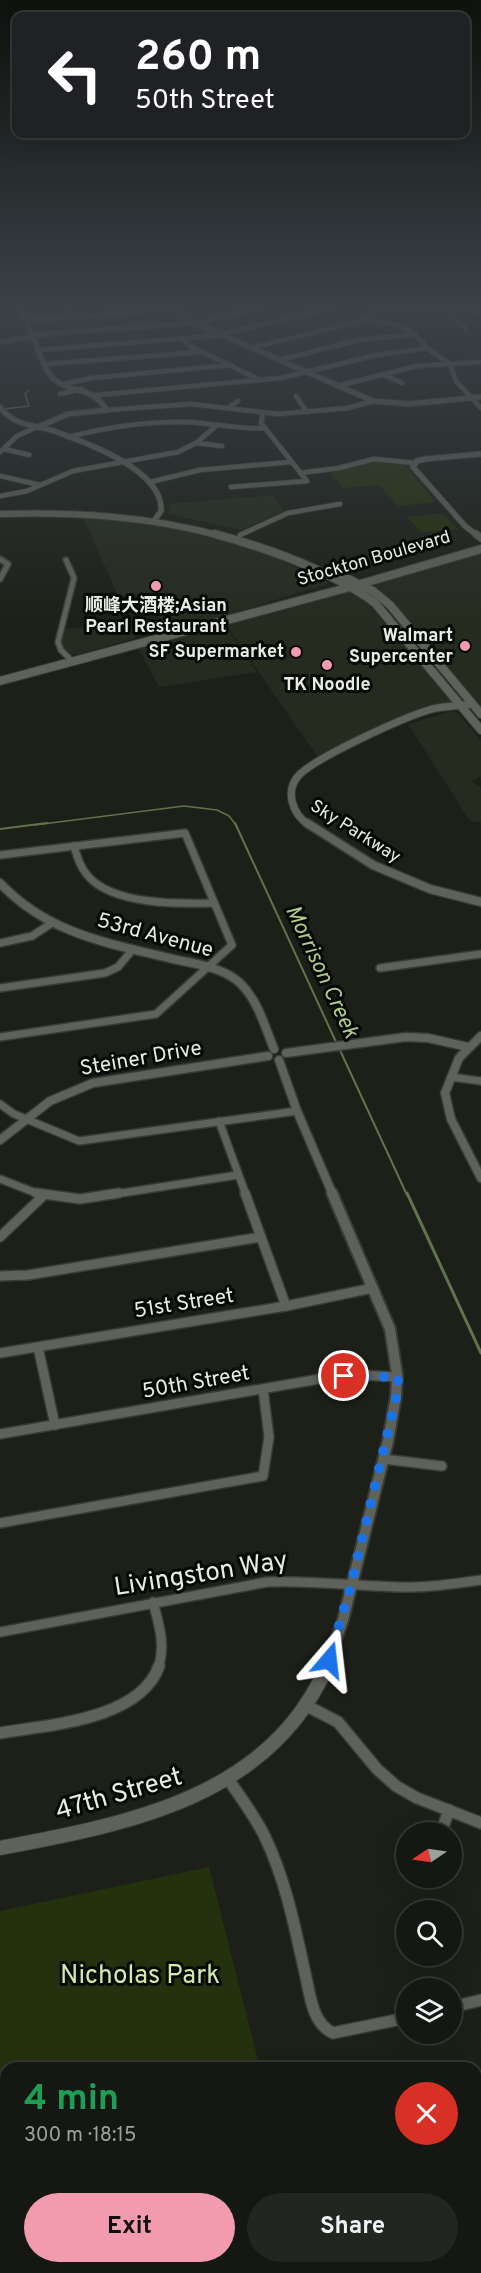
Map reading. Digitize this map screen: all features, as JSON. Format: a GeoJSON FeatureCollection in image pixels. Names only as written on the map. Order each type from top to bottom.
{"type":"FeatureCollection","features":[{"type":"Feature","properties":{"kind":"main road"},"geometry":{"type":"LineString","coordinates":[[0,512],[156,519],[240,535],[306,560],[386,601],[460,705],[481,730]]}},
{"type":"Feature","properties":{"kind":"main road"},"geometry":{"type":"LineString","coordinates":[[156,519],[205,530],[306,560]]}},
{"type":"Feature","properties":{"kind":"main road"},"geometry":{"type":"LineString","coordinates":[[205,530],[240,535]]}},
{"type":"Feature","properties":{"kind":"main road"},"geometry":{"type":"LineString","coordinates":[[256,545],[351,584],[367,596],[390,619],[398,623],[423,652],[433,656],[481,714]]}},
{"type":"Feature","properties":{"kind":"main road","name":"Stockton Boulevard"},"geometry":{"type":"LineString","coordinates":[[351,584],[481,545]]}},
{"type":"Feature","properties":{"kind":"main road","name":"Stockton Boulevard"},"geometry":{"type":"LineString","coordinates":[[0,683],[72,661],[481,549]]}},
{"type":"Feature","properties":{"kind":"main road","name":"Stockton Boulevard"},"geometry":{"type":"LineString","coordinates":[[0,683],[146,644],[151,640]]}},
{"type":"Feature","properties":{"kind":"main road"},"geometry":{"type":"LineString","coordinates":[[33,676],[72,661]]}},
{"type":"Feature","properties":{"kind":"street"},"geometry":{"type":"LineString","coordinates":[[9,415],[125,461],[150,482],[163,506],[162,513],[156,519]]}},
{"type":"Feature","properties":{"kind":"street"},"geometry":{"type":"LineString","coordinates":[[2,451],[17,436],[65,415]]}},
{"type":"Feature","properties":{"kind":"street"},"geometry":{"type":"LineString","coordinates":[[231,487],[307,481],[265,428],[260,420],[262,415]]}},
{"type":"Feature","properties":{"kind":"street"},"geometry":{"type":"LineString","coordinates":[[68,437],[110,429],[179,422],[265,428]]}},
{"type":"Feature","properties":{"kind":"street"},"geometry":{"type":"LineString","coordinates":[[0,496],[22,493],[68,473],[170,454],[196,443],[216,426]]}},
{"type":"Feature","properties":{"kind":"street"},"geometry":{"type":"LineString","coordinates":[[196,443],[222,447]]}},
{"type":"Feature","properties":{"kind":"street"},"geometry":{"type":"LineString","coordinates":[[2,451],[29,455]]}},
{"type":"Feature","properties":{"kind":"street"},"geometry":{"type":"LineString","coordinates":[[300,473],[339,468],[374,459],[415,463],[429,458],[481,453]]}},
{"type":"Feature","properties":{"kind":"street"},"geometry":{"type":"LineString","coordinates":[[150,482],[200,470],[291,462]]}},
{"type":"Feature","properties":{"kind":"street"},"geometry":{"type":"LineString","coordinates":[[415,463],[414,470],[465,526],[481,538]]}},
{"type":"Feature","properties":{"kind":"street"},"geometry":{"type":"LineString","coordinates":[[0,476],[40,485]]}},
{"type":"Feature","properties":{"kind":"street"},"geometry":{"type":"LineString","coordinates":[[240,535],[288,513],[340,504]]}},
{"type":"Feature","properties":{"kind":"street"},"geometry":{"type":"LineString","coordinates":[[0,560],[8,564],[8,567],[0,579]]}},
{"type":"Feature","properties":{"kind":"street"},"geometry":{"type":"LineString","coordinates":[[66,560],[74,578],[58,642],[61,650],[72,661]]}},
{"type":"Feature","properties":{"kind":"street","name":"Sky Parkway"},"geometry":{"type":"LineString","coordinates":[[473,704],[433,710],[409,717],[318,761],[297,776],[290,798],[294,808],[305,822],[374,865],[430,889],[481,902]]}},
{"type":"Feature","properties":{"kind":"street"},"geometry":{"type":"LineString","coordinates":[[0,855],[185,833],[232,945],[156,1014],[0,1036]]}},
{"type":"Feature","properties":{"kind":"street"},"geometry":{"type":"LineString","coordinates":[[74,846],[80,865],[91,879],[104,887],[158,902],[214,903]]}},
{"type":"Feature","properties":{"kind":"street","name":"53rd Avenue"},"geometry":{"type":"LineString","coordinates":[[0,883],[4,893],[52,923],[96,939],[207,967],[235,979],[248,992],[271,1053]]}},
{"type":"Feature","properties":{"kind":"street"},"geometry":{"type":"LineString","coordinates":[[0,943],[32,936],[52,923]]}},
{"type":"Feature","properties":{"kind":"street"},"geometry":{"type":"LineString","coordinates":[[0,988],[105,973],[118,967],[133,949]]}},
{"type":"Feature","properties":{"kind":"street"},"geometry":{"type":"LineString","coordinates":[[380,968],[481,954]]}},
{"type":"Feature","properties":{"kind":"street"},"geometry":{"type":"LineString","coordinates":[[481,1036],[459,1058],[445,1093],[447,1108],[481,1178]]}},
{"type":"Feature","properties":{"kind":"street"},"geometry":{"type":"LineString","coordinates":[[271,1053],[282,1057],[322,1048],[406,1037],[428,1038],[468,1047]]}},
{"type":"Feature","properties":{"kind":"street","name":"Steiner Drive"},"geometry":{"type":"LineString","coordinates":[[0,1140],[58,1096],[99,1081],[271,1053]]}},
{"type":"Feature","properties":{"kind":"street"},"geometry":{"type":"LineString","coordinates":[[282,1057],[297,1111],[393,1338],[398,1377]]}},
{"type":"Feature","properties":{"kind":"street"},"geometry":{"type":"LineString","coordinates":[[451,1077],[481,1081]]}},
{"type":"Feature","properties":{"kind":"street"},"geometry":{"type":"LineString","coordinates":[[0,1104],[7,1111],[79,1141],[297,1111]]}},
{"type":"Feature","properties":{"kind":"street"},"geometry":{"type":"LineString","coordinates":[[219,1121],[286,1306]]}},
{"type":"Feature","properties":{"kind":"street"},"geometry":{"type":"LineString","coordinates":[[0,1179],[44,1195],[71,1199],[99,1198],[238,1174]]}},
{"type":"Feature","properties":{"kind":"street"},"geometry":{"type":"LineString","coordinates":[[0,1237],[44,1195]]}},
{"type":"Feature","properties":{"kind":"street"},"geometry":{"type":"LineString","coordinates":[[0,1276],[28,1275],[261,1237]]}},
{"type":"Feature","properties":{"kind":"street","name":"51st Street"},"geometry":{"type":"LineString","coordinates":[[0,1353],[286,1306],[373,1288]]}},
{"type":"Feature","properties":{"kind":"street"},"geometry":{"type":"LineString","coordinates":[[38,1347],[54,1425]]}},
{"type":"Feature","properties":{"kind":"street","name":"50th Street"},"geometry":{"type":"LineString","coordinates":[[0,1434],[344,1376],[398,1377]]}},
{"type":"Feature","properties":{"kind":"street","name":"47th Street"},"geometry":{"type":"LineString","coordinates":[[0,1848],[103,1828],[140,1818],[203,1794],[228,1779],[267,1750],[286,1732],[307,1706],[326,1669],[351,1585],[383,1459],[397,1400],[398,1377]]}},
{"type":"Feature","properties":{"kind":"street"},"geometry":{"type":"LineString","coordinates":[[0,1523],[263,1476],[269,1437],[263,1389]]}},
{"type":"Feature","properties":{"kind":"street"},"geometry":{"type":"LineString","coordinates":[[383,1459],[442,1466]]}},
{"type":"Feature","properties":{"kind":"street","name":"Livingston Way"},"geometry":{"type":"LineString","coordinates":[[0,1632],[153,1602],[280,1581],[437,1586],[481,1580]]}},
{"type":"Feature","properties":{"kind":"street"},"geometry":{"type":"LineString","coordinates":[[0,1733],[104,1713],[124,1704],[151,1684],[160,1667],[163,1648],[153,1602]]}},
{"type":"Feature","properties":{"kind":"street"},"geometry":{"type":"LineString","coordinates":[[307,1706],[338,1722],[377,1769],[396,1786],[417,1798],[481,1823]]}},
{"type":"Feature","properties":{"kind":"street"},"geometry":{"type":"LineString","coordinates":[[228,1779],[254,1817],[274,1856],[283,1884],[312,2005],[324,2030],[333,2033],[396,2020]]}},
{"type":"Feature","properties":{"kind":"street"},"geometry":{"type":"LineString","coordinates":[[445,1822],[449,1810]]}},
{"type":"Feature","properties":{"kind":"street"},"geometry":{"type":"LineString","coordinates":[[462,2005],[481,2000]]}},
{"type":"Feature","properties":{"kind":"shaded area"},"geometry":{"type":"Polygon","coordinates":[[[273,495],[284,511],[241,530],[168,514],[169,504],[273,495]]]}},
{"type":"Feature","properties":{"kind":"shaded area"},"geometry":{"type":"Polygon","coordinates":[[[82,515],[175,526],[250,546],[330,583],[231,614],[171,629],[161,622],[147,593],[118,596],[82,515]]]}},
{"type":"Feature","properties":{"kind":"shaded area"},"geometry":{"type":"Polygon","coordinates":[[[481,549],[481,714],[387,605],[360,586],[481,549]]]}},
{"type":"Feature","properties":{"kind":"shaded area"},"geometry":{"type":"Polygon","coordinates":[[[348,586],[367,597],[460,703],[433,708],[319,759],[224,622],[348,586]]]}},
{"type":"Feature","properties":{"kind":"shaded area"},"geometry":{"type":"Polygon","coordinates":[[[129,622],[136,638],[76,655],[69,654],[63,647],[64,629],[129,622]]]}},
{"type":"Feature","properties":{"kind":"shaded area"},"geometry":{"type":"Polygon","coordinates":[[[223,622],[257,672],[159,687],[138,648],[223,622]]]}},
{"type":"Feature","properties":{"kind":"shaded area"},"geometry":{"type":"Polygon","coordinates":[[[451,711],[458,713],[481,741],[481,777],[471,781],[481,788],[481,823],[470,821],[408,724],[451,711]]]}},
{"type":"Feature","properties":{"kind":"green space"},"geometry":{"type":"Polygon","coordinates":[[[377,461],[404,463],[435,502],[398,506],[379,485],[342,488],[329,471],[377,461]]]}},
{"type":"Feature","properties":{"kind":"green space"},"geometry":{"type":"Polygon","coordinates":[[[443,513],[458,529],[421,532],[407,517],[443,513]]]}},
{"type":"Feature","properties":{"kind":"green space","name":"Nicholas Park"},"geometry":{"type":"Polygon","coordinates":[[[209,1867],[258,2062],[0,2062],[0,1911],[209,1867]]]}},
{"type":"Feature","properties":{"kind":"waterway","name":"Morrison Creek"},"geometry":{"type":"LineString","coordinates":[[35,825],[184,806],[217,810],[229,816],[236,825]]}},
{"type":"Feature","properties":{"kind":"waterway","name":"Morrison Creek"},"geometry":{"type":"LineString","coordinates":[[0,829],[47,823]]}},
{"type":"Feature","properties":{"kind":"waterway","name":"Morrison Creek"},"geometry":{"type":"LineString","coordinates":[[236,825],[336,1042]]}},
{"type":"Feature","properties":{"kind":"waterway","name":"Morrison Creek"},"geometry":{"type":"LineString","coordinates":[[339,1048],[407,1195]]}},
{"type":"Feature","properties":{"kind":"waterway","name":"Morrison Creek"},"geometry":{"type":"LineString","coordinates":[[407,1193],[481,1353]]}},
{"type":"Feature","properties":{"kind":"place","name":"顺峰大酒楼;Asian Pearl Restaurant"},"geometry":{"type":"Point","coordinates":[156,586]}},
{"type":"Feature","properties":{"kind":"place","name":"Walmart Supercenter"},"geometry":{"type":"Point","coordinates":[465,646]}},
{"type":"Feature","properties":{"kind":"place","name":"SF Supermarket"},"geometry":{"type":"Point","coordinates":[296,652]}},
{"type":"Feature","properties":{"kind":"place","name":"TK Noodle"},"geometry":{"type":"Point","coordinates":[327,665]}},
{"type":"Feature","properties":{"kind":"route"},"geometry":{"type":"LineString","coordinates":[[329,1660],[351,1585],[398,1390],[398,1377],[344,1376]]}}]}
